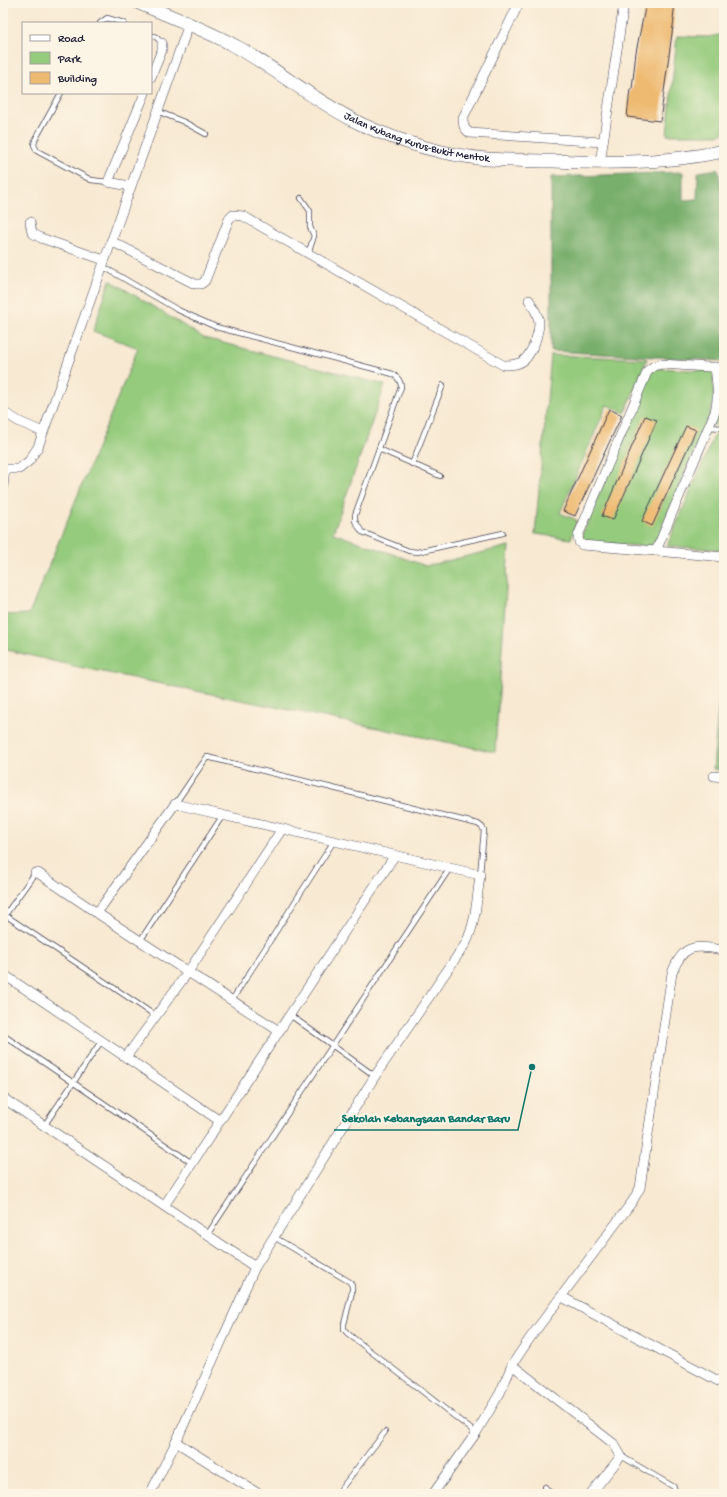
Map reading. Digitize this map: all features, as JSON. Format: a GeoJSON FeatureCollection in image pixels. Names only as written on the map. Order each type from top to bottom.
{"type":"FeatureCollection","features":[{"type":"Feature","properties":{"kind":"main road","name":"Jalan Kubang Kurus-Bukit Mentok"},"geometry":{"type":"LineString","coordinates":[[139,3],[189,24],[239,48],[338,112],[361,124],[414,144],[445,152],[487,159],[600,164],[691,157],[722,152]]}},
{"type":"Feature","properties":{"kind":"street"},"geometry":{"type":"LineString","coordinates":[[519,3],[463,118],[465,130],[470,133],[603,142]]}},
{"type":"Feature","properties":{"kind":"street"},"geometry":{"type":"LineString","coordinates":[[600,164],[624,3]]}},
{"type":"Feature","properties":{"kind":"street"},"geometry":{"type":"LineString","coordinates":[[3,487],[4,469],[19,469],[29,461],[38,447],[156,111],[189,24]]}},
{"type":"Feature","properties":{"kind":"street"},"geometry":{"type":"LineString","coordinates":[[152,75],[162,50],[162,43]]}},
{"type":"Feature","properties":{"kind":"street"},"geometry":{"type":"LineString","coordinates":[[130,186],[108,182],[145,94]]}},
{"type":"Feature","properties":{"kind":"street"},"geometry":{"type":"LineString","coordinates":[[111,241],[195,284],[201,284],[205,281],[226,226],[233,215],[243,216],[503,366],[518,364],[526,360],[531,352],[539,323],[537,314],[529,300]]}},
{"type":"Feature","properties":{"kind":"street"},"geometry":{"type":"LineString","coordinates":[[30,222],[32,233],[103,263]]}},
{"type":"Feature","properties":{"kind":"street"},"geometry":{"type":"LineString","coordinates":[[656,551],[717,402],[720,368],[661,364],[648,370],[578,536],[579,542],[582,545],[724,557]]}},
{"type":"Feature","properties":{"kind":"street"},"geometry":{"type":"LineString","coordinates":[[3,412],[20,422],[43,432]]}},
{"type":"Feature","properties":{"kind":"street"},"geometry":{"type":"LineString","coordinates":[[714,776],[724,777]]}},
{"type":"Feature","properties":{"kind":"street"},"geometry":{"type":"LineString","coordinates":[[96,913],[175,804],[480,875],[474,920],[471,932],[466,942],[375,1076],[273,1236],[255,1267],[176,1442],[150,1494]]}},
{"type":"Feature","properties":{"kind":"street"},"geometry":{"type":"LineString","coordinates":[[126,1057],[188,972],[282,829]]}},
{"type":"Feature","properties":{"kind":"street"},"geometry":{"type":"LineString","coordinates":[[164,1206],[395,855]]}},
{"type":"Feature","properties":{"kind":"street"},"geometry":{"type":"LineString","coordinates":[[35,873],[38,873],[96,913],[279,1031]]}},
{"type":"Feature","properties":{"kind":"street"},"geometry":{"type":"LineString","coordinates":[[433,1494],[476,1433],[500,1394],[512,1366],[530,1338],[632,1202],[640,1188],[672,973],[677,961],[682,954],[689,949],[696,947],[724,950]]}},
{"type":"Feature","properties":{"kind":"street"},"geometry":{"type":"LineString","coordinates":[[3,974],[220,1121]]}},
{"type":"Feature","properties":{"kind":"street"},"geometry":{"type":"LineString","coordinates":[[3,1098],[255,1267]]}},
{"type":"Feature","properties":{"kind":"street"},"geometry":{"type":"LineString","coordinates":[[562,1297],[724,1384]]}},
{"type":"Feature","properties":{"kind":"street"},"geometry":{"type":"LineString","coordinates":[[512,1366],[614,1444],[621,1456],[591,1494]]}},
{"type":"Feature","properties":{"kind":"street"},"geometry":{"type":"LineString","coordinates":[[176,1442],[259,1494]]}},
{"type":"Feature","properties":{"kind":"lane"},"geometry":{"type":"LineString","coordinates":[[101,22],[107,18],[121,22]]}},
{"type":"Feature","properties":{"kind":"lane"},"geometry":{"type":"LineString","coordinates":[[152,35],[162,43]]}},
{"type":"Feature","properties":{"kind":"lane"},"geometry":{"type":"LineString","coordinates":[[60,94],[35,140],[34,146],[37,150],[91,180],[108,182]]}},
{"type":"Feature","properties":{"kind":"lane"},"geometry":{"type":"LineString","coordinates":[[156,111],[184,122],[206,134]]}},
{"type":"Feature","properties":{"kind":"lane"},"geometry":{"type":"LineString","coordinates":[[722,152],[724,166]]}},
{"type":"Feature","properties":{"kind":"lane"},"geometry":{"type":"LineString","coordinates":[[301,198],[310,211],[310,227],[314,236],[308,254]]}},
{"type":"Feature","properties":{"kind":"lane"},"geometry":{"type":"LineString","coordinates":[[103,263],[178,310],[216,327],[393,374],[401,381],[401,387],[355,515],[355,521],[362,532],[409,551],[417,552],[503,533]]}},
{"type":"Feature","properties":{"kind":"lane"},"geometry":{"type":"LineString","coordinates":[[412,464],[443,385]]}},
{"type":"Feature","properties":{"kind":"lane"},"geometry":{"type":"LineString","coordinates":[[708,427],[724,428]]}},
{"type":"Feature","properties":{"kind":"lane"},"geometry":{"type":"LineString","coordinates":[[379,449],[440,476]]}},
{"type":"Feature","properties":{"kind":"lane"},"geometry":{"type":"LineString","coordinates":[[175,804],[207,757],[478,824],[484,830],[480,875]]}},
{"type":"Feature","properties":{"kind":"lane"},"geometry":{"type":"LineString","coordinates":[[140,941],[223,815]]}},
{"type":"Feature","properties":{"kind":"lane"},"geometry":{"type":"LineString","coordinates":[[232,1000],[334,841]]}},
{"type":"Feature","properties":{"kind":"lane"},"geometry":{"type":"LineString","coordinates":[[207,1235],[450,868]]}},
{"type":"Feature","properties":{"kind":"lane"},"geometry":{"type":"LineString","coordinates":[[35,873],[4,917],[156,1016]]}},
{"type":"Feature","properties":{"kind":"lane"},"geometry":{"type":"LineString","coordinates":[[290,1015],[375,1076]]}},
{"type":"Feature","properties":{"kind":"lane"},"geometry":{"type":"LineString","coordinates":[[3,1035],[192,1164]]}},
{"type":"Feature","properties":{"kind":"lane"},"geometry":{"type":"LineString","coordinates":[[44,1126],[102,1040]]}},
{"type":"Feature","properties":{"kind":"lane"},"geometry":{"type":"LineString","coordinates":[[273,1236],[350,1282],[352,1292],[344,1324],[344,1329],[347,1333],[476,1433]]}},
{"type":"Feature","properties":{"kind":"lane"},"geometry":{"type":"LineString","coordinates":[[337,1494],[385,1432]]}},
{"type":"Feature","properties":{"kind":"lane"},"geometry":{"type":"LineString","coordinates":[[621,1456],[674,1487],[675,1494]]}},
{"type":"Feature","properties":{"kind":"lane"},"geometry":{"type":"LineString","coordinates":[[545,1487],[551,1494]]}},
{"type":"Feature","properties":{"kind":"green space"},"geometry":{"type":"Polygon","coordinates":[[[724,34],[724,133],[718,135],[667,135],[677,36],[708,37],[724,34]]]}},
{"type":"Feature","properties":{"kind":"green space"},"geometry":{"type":"Polygon","coordinates":[[[718,169],[724,203],[724,361],[551,351],[551,177],[683,172],[683,200],[697,199],[698,172],[718,169]]]}},
{"type":"Feature","properties":{"kind":"green space"},"geometry":{"type":"Polygon","coordinates":[[[110,280],[204,338],[385,385],[333,533],[426,566],[509,546],[495,752],[74,666],[3,649],[3,615],[29,614],[138,348],[93,331],[110,280]]]}},
{"type":"Feature","properties":{"kind":"green space"},"geometry":{"type":"Polygon","coordinates":[[[551,355],[647,359],[625,413],[607,405],[560,513],[577,520],[571,539],[535,534],[551,355]]]}},
{"type":"Feature","properties":{"kind":"green space"},"geometry":{"type":"Polygon","coordinates":[[[656,368],[713,371],[714,403],[654,547],[585,542],[582,535],[651,372],[656,368]]]}},
{"type":"Feature","properties":{"kind":"green space"},"geometry":{"type":"Polygon","coordinates":[[[719,370],[724,371],[724,425],[713,425],[719,370]]]}},
{"type":"Feature","properties":{"kind":"green space"},"geometry":{"type":"Polygon","coordinates":[[[715,434],[724,434],[724,550],[667,546],[715,434]]]}},
{"type":"Feature","properties":{"kind":"green space"},"geometry":{"type":"Polygon","coordinates":[[[724,635],[724,771],[713,769],[724,635]]]}},
{"type":"Feature","properties":{"kind":"building"},"geometry":{"type":"Polygon","coordinates":[[[646,3],[675,3],[660,121],[627,117],[636,52],[646,3]]]}},
{"type":"Feature","properties":{"kind":"building"},"geometry":{"type":"Polygon","coordinates":[[[609,409],[622,415],[575,516],[563,511],[609,409]]]}},
{"type":"Feature","properties":{"kind":"building"},"geometry":{"type":"Polygon","coordinates":[[[645,416],[657,420],[613,520],[602,516],[645,416]]]}},
{"type":"Feature","properties":{"kind":"building"},"geometry":{"type":"Polygon","coordinates":[[[686,426],[696,430],[652,526],[642,521],[686,426]]]}},
{"type":"Feature","properties":{"kind":"place","name":"Sekolah Kebangsaan Bandar Baru"},"geometry":{"type":"Point","coordinates":[532,1067]}}]}
